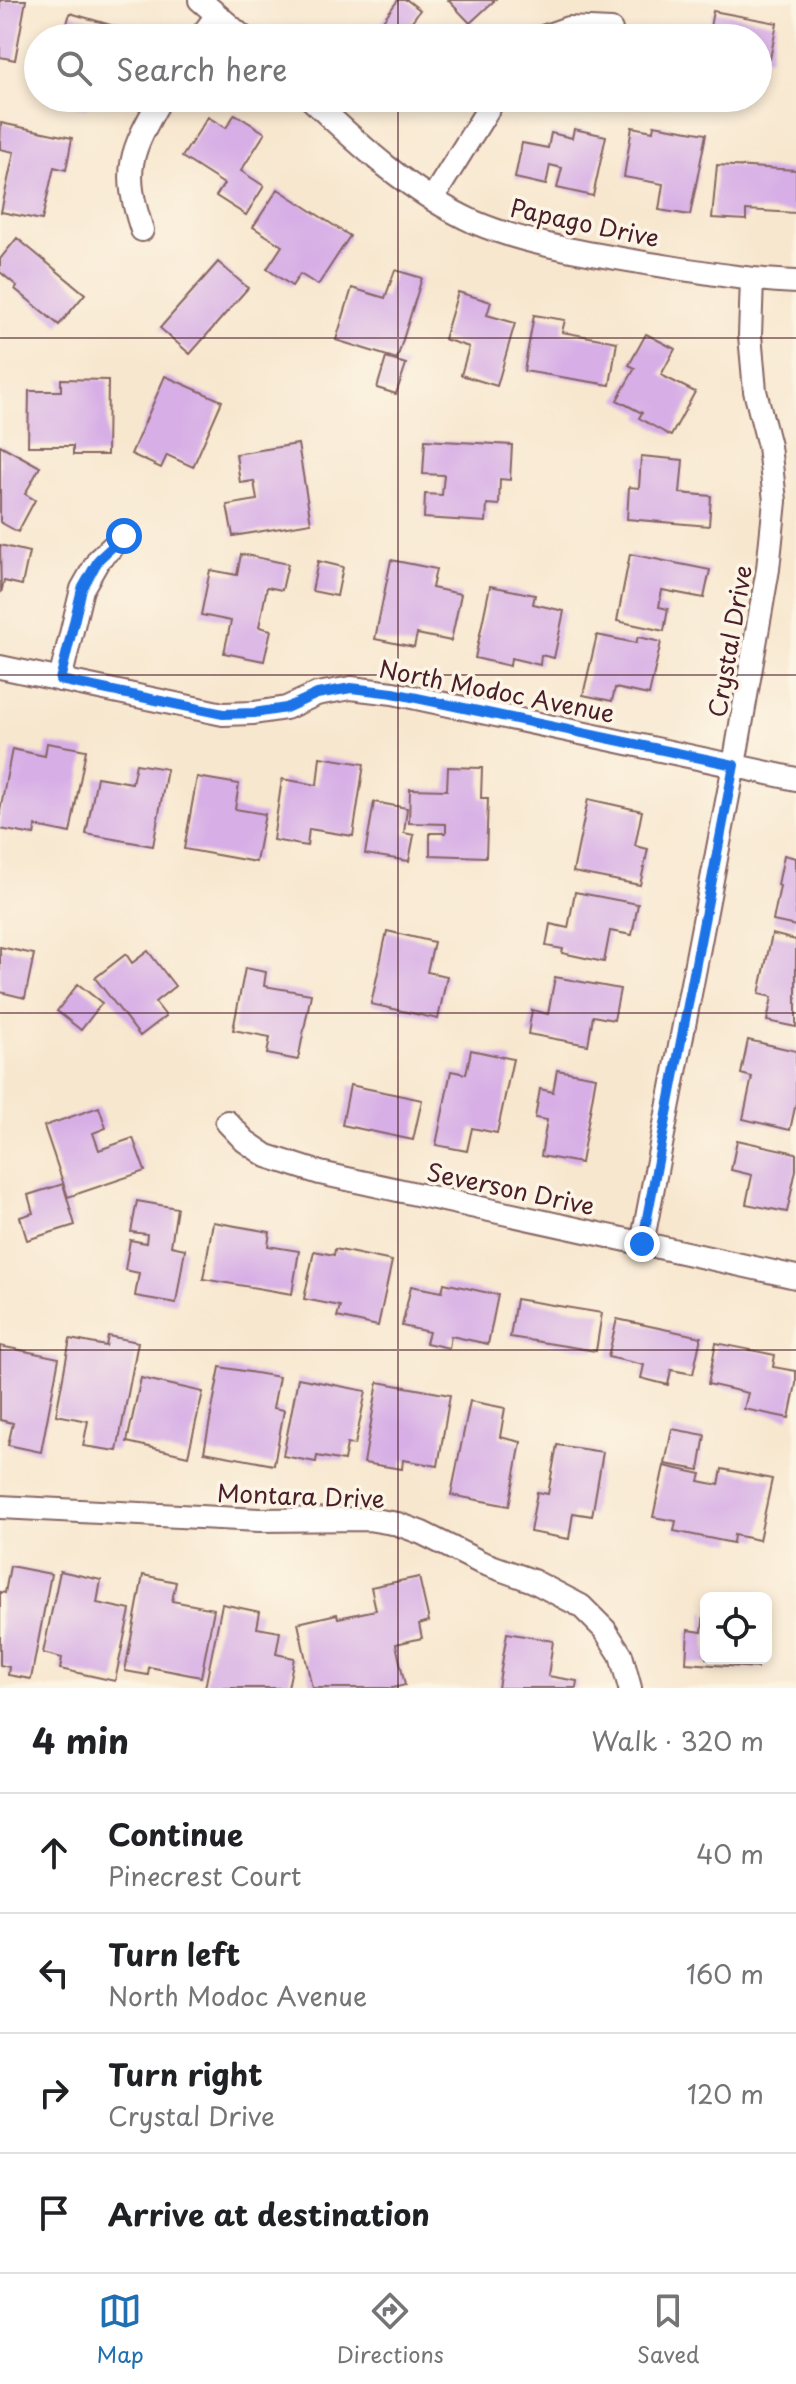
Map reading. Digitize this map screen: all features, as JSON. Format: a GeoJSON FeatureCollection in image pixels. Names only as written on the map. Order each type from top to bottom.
{"type":"FeatureCollection","features":[{"type":"Feature","properties":{"kind":"street"},"geometry":{"type":"LineString","coordinates":[[200,0],[228,24]]}},
{"type":"Feature","properties":{"kind":"street"},"geometry":{"type":"LineString","coordinates":[[210,24],[217,15]]}},
{"type":"Feature","properties":{"kind":"street"},"geometry":{"type":"LineString","coordinates":[[142,230],[132,199],[130,163],[153,112]]}},
{"type":"Feature","properties":{"kind":"street","name":"Papago Drive"},"geometry":{"type":"LineString","coordinates":[[325,112],[363,148],[432,199],[475,222],[573,251],[752,280],[796,282]]}},
{"type":"Feature","properties":{"kind":"street"},"geometry":{"type":"LineString","coordinates":[[432,199],[486,112]]}},
{"type":"Feature","properties":{"kind":"street","name":"Crystal Drive"},"geometry":{"type":"LineString","coordinates":[[642,1244],[734,765],[768,569],[775,501],[769,446],[755,391],[750,335],[752,280]]}},
{"type":"Feature","properties":{"kind":"street"},"geometry":{"type":"LineString","coordinates":[[60,680],[82,589],[99,559],[124,536]]}},
{"type":"Feature","properties":{"kind":"street","name":"North Modoc Avenue"},"geometry":{"type":"LineString","coordinates":[[0,667],[223,714],[286,708],[317,694],[351,688],[393,693],[796,779]]}},
{"type":"Feature","properties":{"kind":"street","name":"Severson Drive"},"geometry":{"type":"LineString","coordinates":[[227,1122],[245,1141],[267,1156],[320,1173],[796,1277]]}},
{"type":"Feature","properties":{"kind":"street","name":"Montara Drive"},"geometry":{"type":"LineString","coordinates":[[0,1507],[259,1520],[368,1519],[398,1524],[480,1562],[533,1581],[581,1606],[605,1630],[621,1655],[630,1688]]}},
{"type":"Feature","properties":{"kind":"building"},"geometry":{"type":"Polygon","coordinates":[[[0,0],[26,0],[15,60],[0,57],[0,0]]]}},
{"type":"Feature","properties":{"kind":"building"},"geometry":{"type":"Polygon","coordinates":[[[398,0],[407,0],[420,10],[412,21],[416,24],[380,24],[398,0]]]}},
{"type":"Feature","properties":{"kind":"building"},"geometry":{"type":"Polygon","coordinates":[[[448,0],[495,0],[470,23],[448,0]]]}},
{"type":"Feature","properties":{"kind":"building"},"geometry":{"type":"Polygon","coordinates":[[[713,11],[777,23],[772,49],[772,24],[711,24],[713,11]]]}},
{"type":"Feature","properties":{"kind":"building"},"geometry":{"type":"Polygon","coordinates":[[[70,13],[107,24],[67,24],[70,13]]]}},
{"type":"Feature","properties":{"kind":"building"},"geometry":{"type":"Polygon","coordinates":[[[235,114],[265,133],[241,171],[264,186],[246,215],[216,196],[224,184],[182,157],[208,117],[226,128],[235,114]]]}},
{"type":"Feature","properties":{"kind":"building"},"geometry":{"type":"Polygon","coordinates":[[[1,123],[72,138],[66,170],[54,167],[42,220],[1,212],[14,152],[0,149],[1,123]]]}},
{"type":"Feature","properties":{"kind":"building"},"geometry":{"type":"Polygon","coordinates":[[[654,125],[706,134],[690,215],[659,210],[663,184],[624,177],[632,127],[653,131],[654,125]]]}},
{"type":"Feature","properties":{"kind":"building"},"geometry":{"type":"Polygon","coordinates":[[[574,129],[606,136],[593,196],[557,188],[562,168],[550,165],[546,185],[515,178],[522,143],[548,148],[551,133],[572,138],[574,129]]]}},
{"type":"Feature","properties":{"kind":"building"},"geometry":{"type":"Polygon","coordinates":[[[717,165],[796,170],[796,213],[746,210],[746,220],[712,218],[717,165]]]}},
{"type":"Feature","properties":{"kind":"building"},"geometry":{"type":"Polygon","coordinates":[[[278,189],[350,236],[318,285],[300,274],[292,286],[267,269],[282,246],[253,227],[278,189]]]}},
{"type":"Feature","properties":{"kind":"building"},"geometry":{"type":"Polygon","coordinates":[[[17,238],[85,294],[59,325],[15,289],[17,286],[0,272],[0,259],[17,238]]]}},
{"type":"Feature","properties":{"kind":"building"},"geometry":{"type":"Polygon","coordinates":[[[218,262],[248,288],[190,354],[160,328],[218,262]]]}},
{"type":"Feature","properties":{"kind":"building"},"geometry":{"type":"Polygon","coordinates":[[[395,270],[422,278],[397,359],[336,340],[352,288],[385,298],[395,270]]]}},
{"type":"Feature","properties":{"kind":"building"},"geometry":{"type":"Polygon","coordinates":[[[458,292],[491,302],[487,315],[515,323],[497,386],[461,375],[469,347],[444,339],[458,292]]]}},
{"type":"Feature","properties":{"kind":"building"},"geometry":{"type":"Polygon","coordinates":[[[534,315],[565,320],[562,332],[617,342],[610,385],[524,371],[534,315]]]}},
{"type":"Feature","properties":{"kind":"building"},"geometry":{"type":"Polygon","coordinates":[[[646,334],[675,349],[661,375],[695,392],[671,436],[639,418],[642,413],[617,400],[635,368],[629,365],[646,334]]]}},
{"type":"Feature","properties":{"kind":"building"},"geometry":{"type":"Polygon","coordinates":[[[386,358],[406,364],[396,394],[377,388],[386,358]]]}},
{"type":"Feature","properties":{"kind":"building"},"geometry":{"type":"Polygon","coordinates":[[[165,376],[222,401],[193,467],[167,455],[161,468],[131,454],[165,376]]]}},
{"type":"Feature","properties":{"kind":"building"},"geometry":{"type":"Polygon","coordinates":[[[61,379],[108,380],[107,455],[73,455],[73,446],[28,446],[29,391],[61,391],[61,379]]]}},
{"type":"Feature","properties":{"kind":"building"},"geometry":{"type":"Polygon","coordinates":[[[425,440],[512,445],[510,480],[500,479],[499,505],[487,504],[486,522],[424,518],[425,494],[442,495],[444,475],[423,474],[425,440]]]}},
{"type":"Feature","properties":{"kind":"building"},"geometry":{"type":"Polygon","coordinates":[[[298,444],[311,523],[233,536],[227,505],[257,500],[254,481],[240,483],[236,454],[298,444]]]}},
{"type":"Feature","properties":{"kind":"building"},"geometry":{"type":"Polygon","coordinates":[[[0,445],[40,467],[25,494],[35,500],[18,532],[0,522],[0,445]]]}},
{"type":"Feature","properties":{"kind":"building"},"geometry":{"type":"Polygon","coordinates":[[[641,456],[683,460],[680,493],[711,496],[709,526],[627,519],[629,487],[639,488],[641,456]]]}},
{"type":"Feature","properties":{"kind":"building"},"geometry":{"type":"Polygon","coordinates":[[[0,545],[29,552],[22,585],[4,581],[1,593],[0,545]]]}},
{"type":"Feature","properties":{"kind":"building"},"geometry":{"type":"Polygon","coordinates":[[[241,554],[288,564],[282,590],[267,587],[259,627],[271,630],[264,661],[224,653],[231,621],[201,615],[210,570],[237,575],[241,554]]]}},
{"type":"Feature","properties":{"kind":"building"},"geometry":{"type":"Polygon","coordinates":[[[630,554],[710,570],[704,598],[662,590],[659,607],[668,609],[664,631],[617,621],[630,554]]]}},
{"type":"Feature","properties":{"kind":"building"},"geometry":{"type":"Polygon","coordinates":[[[391,560],[436,569],[432,588],[461,594],[451,641],[417,634],[414,647],[375,639],[391,560]]]}},
{"type":"Feature","properties":{"kind":"building"},"geometry":{"type":"Polygon","coordinates":[[[318,561],[343,567],[337,596],[312,591],[318,561]]]}},
{"type":"Feature","properties":{"kind":"building"},"geometry":{"type":"Polygon","coordinates":[[[490,586],[535,595],[533,604],[564,611],[554,658],[541,655],[540,665],[511,658],[510,666],[475,658],[490,586]]]}},
{"type":"Feature","properties":{"kind":"building"},"geometry":{"type":"Polygon","coordinates":[[[597,635],[636,643],[638,637],[661,642],[649,695],[615,688],[612,701],[583,695],[597,635]]]}},
{"type":"Feature","properties":{"kind":"building"},"geometry":{"type":"Polygon","coordinates":[[[47,743],[86,750],[70,833],[36,826],[34,835],[0,829],[0,811],[12,749],[45,756],[47,743]]]}},
{"type":"Feature","properties":{"kind":"building"},"geometry":{"type":"Polygon","coordinates":[[[320,757],[364,764],[353,836],[309,829],[307,846],[273,840],[282,779],[317,785],[320,757]]]}},
{"type":"Feature","properties":{"kind":"building"},"geometry":{"type":"Polygon","coordinates":[[[136,764],[167,769],[153,846],[86,834],[97,777],[132,783],[136,764]]]}},
{"type":"Feature","properties":{"kind":"building"},"geometry":{"type":"Polygon","coordinates":[[[448,767],[482,768],[481,798],[488,798],[486,857],[430,855],[430,833],[446,833],[446,824],[409,823],[410,789],[447,790],[448,767]]]}},
{"type":"Feature","properties":{"kind":"building"},"geometry":{"type":"Polygon","coordinates":[[[197,777],[239,784],[235,809],[265,814],[256,862],[184,849],[197,777]]]}},
{"type":"Feature","properties":{"kind":"building"},"geometry":{"type":"Polygon","coordinates":[[[588,799],[642,811],[635,846],[648,849],[640,885],[573,872],[588,799]]]}},
{"type":"Feature","properties":{"kind":"building"},"geometry":{"type":"Polygon","coordinates":[[[374,802],[407,808],[404,833],[414,835],[409,861],[365,854],[374,802]]]}},
{"type":"Feature","properties":{"kind":"building"},"geometry":{"type":"Polygon","coordinates":[[[784,855],[796,858],[796,926],[773,921],[784,855]]]}},
{"type":"Feature","properties":{"kind":"building"},"geometry":{"type":"Polygon","coordinates":[[[575,892],[638,904],[632,935],[610,931],[604,962],[562,953],[563,949],[546,946],[550,924],[568,928],[575,892]]]}},
{"type":"Feature","properties":{"kind":"building"},"geometry":{"type":"Polygon","coordinates":[[[387,931],[434,942],[427,972],[447,976],[438,1019],[371,1004],[387,931]]]}},
{"type":"Feature","properties":{"kind":"building"},"geometry":{"type":"Polygon","coordinates":[[[772,934],[796,940],[796,1027],[767,1021],[772,997],[759,994],[772,934]]]}},
{"type":"Feature","properties":{"kind":"building"},"geometry":{"type":"Polygon","coordinates":[[[0,947],[34,954],[25,998],[0,992],[0,947]]]}},
{"type":"Feature","properties":{"kind":"building"},"geometry":{"type":"Polygon","coordinates":[[[148,951],[175,986],[155,1002],[166,1016],[140,1036],[95,978],[126,954],[132,963],[148,951]]]}},
{"type":"Feature","properties":{"kind":"building"},"geometry":{"type":"Polygon","coordinates":[[[245,968],[266,972],[264,986],[311,994],[298,1060],[267,1054],[270,1037],[233,1030],[245,968]]]}},
{"type":"Feature","properties":{"kind":"building"},"geometry":{"type":"Polygon","coordinates":[[[555,977],[620,989],[614,1020],[593,1016],[588,1045],[528,1034],[532,1010],[548,1014],[555,977]]]}},
{"type":"Feature","properties":{"kind":"building"},"geometry":{"type":"Polygon","coordinates":[[[78,984],[102,1003],[81,1030],[57,1011],[78,984]]]}},
{"type":"Feature","properties":{"kind":"building"},"geometry":{"type":"Polygon","coordinates":[[[748,1040],[796,1051],[796,1103],[790,1130],[743,1119],[752,1077],[741,1074],[748,1040]]]}},
{"type":"Feature","properties":{"kind":"building"},"geometry":{"type":"Polygon","coordinates":[[[471,1050],[513,1059],[497,1133],[472,1128],[467,1151],[436,1145],[451,1071],[466,1074],[471,1050]]]}},
{"type":"Feature","properties":{"kind":"building"},"geometry":{"type":"Polygon","coordinates":[[[557,1070],[596,1077],[581,1163],[541,1156],[547,1120],[535,1118],[540,1089],[553,1092],[557,1070]]]}},
{"type":"Feature","properties":{"kind":"building"},"geometry":{"type":"Polygon","coordinates":[[[350,1085],[422,1100],[413,1140],[342,1125],[350,1085]]]}},
{"type":"Feature","properties":{"kind":"building"},"geometry":{"type":"Polygon","coordinates":[[[99,1107],[106,1128],[93,1133],[99,1150],[133,1138],[145,1171],[68,1197],[44,1126],[99,1107]]]}},
{"type":"Feature","properties":{"kind":"building"},"geometry":{"type":"Polygon","coordinates":[[[737,1140],[796,1153],[796,1170],[787,1212],[746,1204],[752,1175],[731,1170],[737,1140]]]}},
{"type":"Feature","properties":{"kind":"building"},"geometry":{"type":"Polygon","coordinates":[[[63,1184],[75,1225],[27,1240],[20,1217],[33,1213],[28,1195],[63,1184]]]}},
{"type":"Feature","properties":{"kind":"building"},"geometry":{"type":"Polygon","coordinates":[[[137,1201],[177,1208],[171,1246],[185,1249],[176,1303],[135,1296],[139,1273],[125,1270],[130,1240],[146,1243],[147,1234],[131,1232],[137,1201]]]}},
{"type":"Feature","properties":{"kind":"building"},"geometry":{"type":"Polygon","coordinates":[[[213,1222],[270,1232],[268,1246],[299,1251],[292,1294],[203,1279],[213,1222]]]}},
{"type":"Feature","properties":{"kind":"building"},"geometry":{"type":"Polygon","coordinates":[[[335,1249],[392,1261],[378,1326],[337,1317],[340,1306],[304,1299],[314,1251],[334,1255],[335,1249]]]}},
{"type":"Feature","properties":{"kind":"building"},"geometry":{"type":"Polygon","coordinates":[[[444,1283],[498,1295],[488,1344],[451,1336],[449,1348],[426,1343],[429,1332],[402,1326],[411,1286],[442,1292],[444,1283]]]}},
{"type":"Feature","properties":{"kind":"building"},"geometry":{"type":"Polygon","coordinates":[[[516,1299],[602,1313],[596,1351],[510,1337],[516,1299]]]}},
{"type":"Feature","properties":{"kind":"building"},"geometry":{"type":"Polygon","coordinates":[[[617,1319],[701,1337],[693,1374],[671,1370],[668,1385],[641,1378],[644,1365],[608,1357],[617,1319]]]}},
{"type":"Feature","properties":{"kind":"building"},"geometry":{"type":"Polygon","coordinates":[[[108,1336],[138,1342],[117,1451],[83,1446],[88,1421],[56,1415],[70,1339],[106,1346],[108,1336]]]}},
{"type":"Feature","properties":{"kind":"building"},"geometry":{"type":"Polygon","coordinates":[[[716,1343],[775,1355],[773,1367],[796,1371],[789,1418],[744,1409],[748,1393],[708,1384],[716,1343]]]}},
{"type":"Feature","properties":{"kind":"building"},"geometry":{"type":"Polygon","coordinates":[[[0,1346],[59,1358],[41,1452],[8,1445],[13,1423],[0,1420],[0,1346]]]}},
{"type":"Feature","properties":{"kind":"building"},"geometry":{"type":"Polygon","coordinates":[[[220,1367],[279,1377],[273,1408],[284,1410],[274,1465],[204,1452],[220,1367]]]}},
{"type":"Feature","properties":{"kind":"building"},"geometry":{"type":"Polygon","coordinates":[[[141,1378],[203,1392],[188,1456],[127,1442],[141,1378]]]}},
{"type":"Feature","properties":{"kind":"building"},"geometry":{"type":"Polygon","coordinates":[[[298,1378],[366,1391],[355,1445],[347,1444],[344,1461],[317,1456],[316,1462],[283,1456],[298,1378]]]}},
{"type":"Feature","properties":{"kind":"building"},"geometry":{"type":"Polygon","coordinates":[[[378,1382],[450,1395],[438,1466],[403,1460],[402,1469],[364,1463],[378,1382]]]}},
{"type":"Feature","properties":{"kind":"building"},"geometry":{"type":"Polygon","coordinates":[[[470,1401],[505,1408],[500,1437],[521,1442],[509,1506],[451,1495],[470,1401]]]}},
{"type":"Feature","properties":{"kind":"building"},"geometry":{"type":"Polygon","coordinates":[[[672,1429],[705,1435],[699,1470],[665,1464],[672,1429]]]}},
{"type":"Feature","properties":{"kind":"building"},"geometry":{"type":"Polygon","coordinates":[[[557,1445],[603,1452],[592,1516],[573,1513],[569,1539],[530,1532],[537,1492],[548,1494],[557,1445]]]}},
{"type":"Feature","properties":{"kind":"building"},"geometry":{"type":"Polygon","coordinates":[[[664,1466],[701,1474],[699,1481],[719,1485],[722,1469],[772,1479],[759,1540],[734,1535],[733,1543],[674,1531],[676,1521],[653,1517],[664,1466]]]}},
{"type":"Feature","properties":{"kind":"building"},"geometry":{"type":"Polygon","coordinates":[[[10,1566],[51,1574],[31,1679],[8,1675],[9,1667],[0,1665],[0,1592],[5,1593],[10,1566]]]}},
{"type":"Feature","properties":{"kind":"building"},"geometry":{"type":"Polygon","coordinates":[[[60,1571],[101,1580],[97,1603],[130,1610],[115,1681],[60,1669],[62,1658],[43,1653],[60,1571]]]}},
{"type":"Feature","properties":{"kind":"building"},"geometry":{"type":"Polygon","coordinates":[[[143,1575],[176,1582],[172,1601],[214,1609],[201,1677],[149,1667],[148,1675],[125,1671],[143,1575]]]}},
{"type":"Feature","properties":{"kind":"building"},"geometry":{"type":"Polygon","coordinates":[[[419,1577],[429,1621],[419,1624],[422,1638],[396,1644],[405,1685],[393,1688],[312,1688],[298,1623],[337,1614],[338,1618],[376,1610],[371,1587],[419,1577]]]}},
{"type":"Feature","properties":{"kind":"building"},"geometry":{"type":"Polygon","coordinates":[[[222,1604],[260,1612],[257,1628],[280,1632],[276,1654],[294,1658],[288,1688],[205,1688],[222,1604]]]}},
{"type":"Feature","properties":{"kind":"building"},"geometry":{"type":"Polygon","coordinates":[[[688,1630],[700,1632],[700,1664],[686,1663],[688,1630]]]}},
{"type":"Feature","properties":{"kind":"building"},"geometry":{"type":"Polygon","coordinates":[[[507,1633],[553,1641],[548,1676],[577,1681],[576,1688],[498,1688],[507,1633]]]}},
{"type":"Feature","properties":{"kind":"building"},"geometry":{"type":"Polygon","coordinates":[[[700,1664],[757,1664],[757,1668],[700,1664]]]}},
{"type":"Feature","properties":{"kind":"route"},"geometry":{"type":"LineString","coordinates":[[124,536],[99,559],[82,589],[60,680],[223,714],[286,708],[317,694],[351,688],[393,693],[734,765],[642,1244]]}}]}
